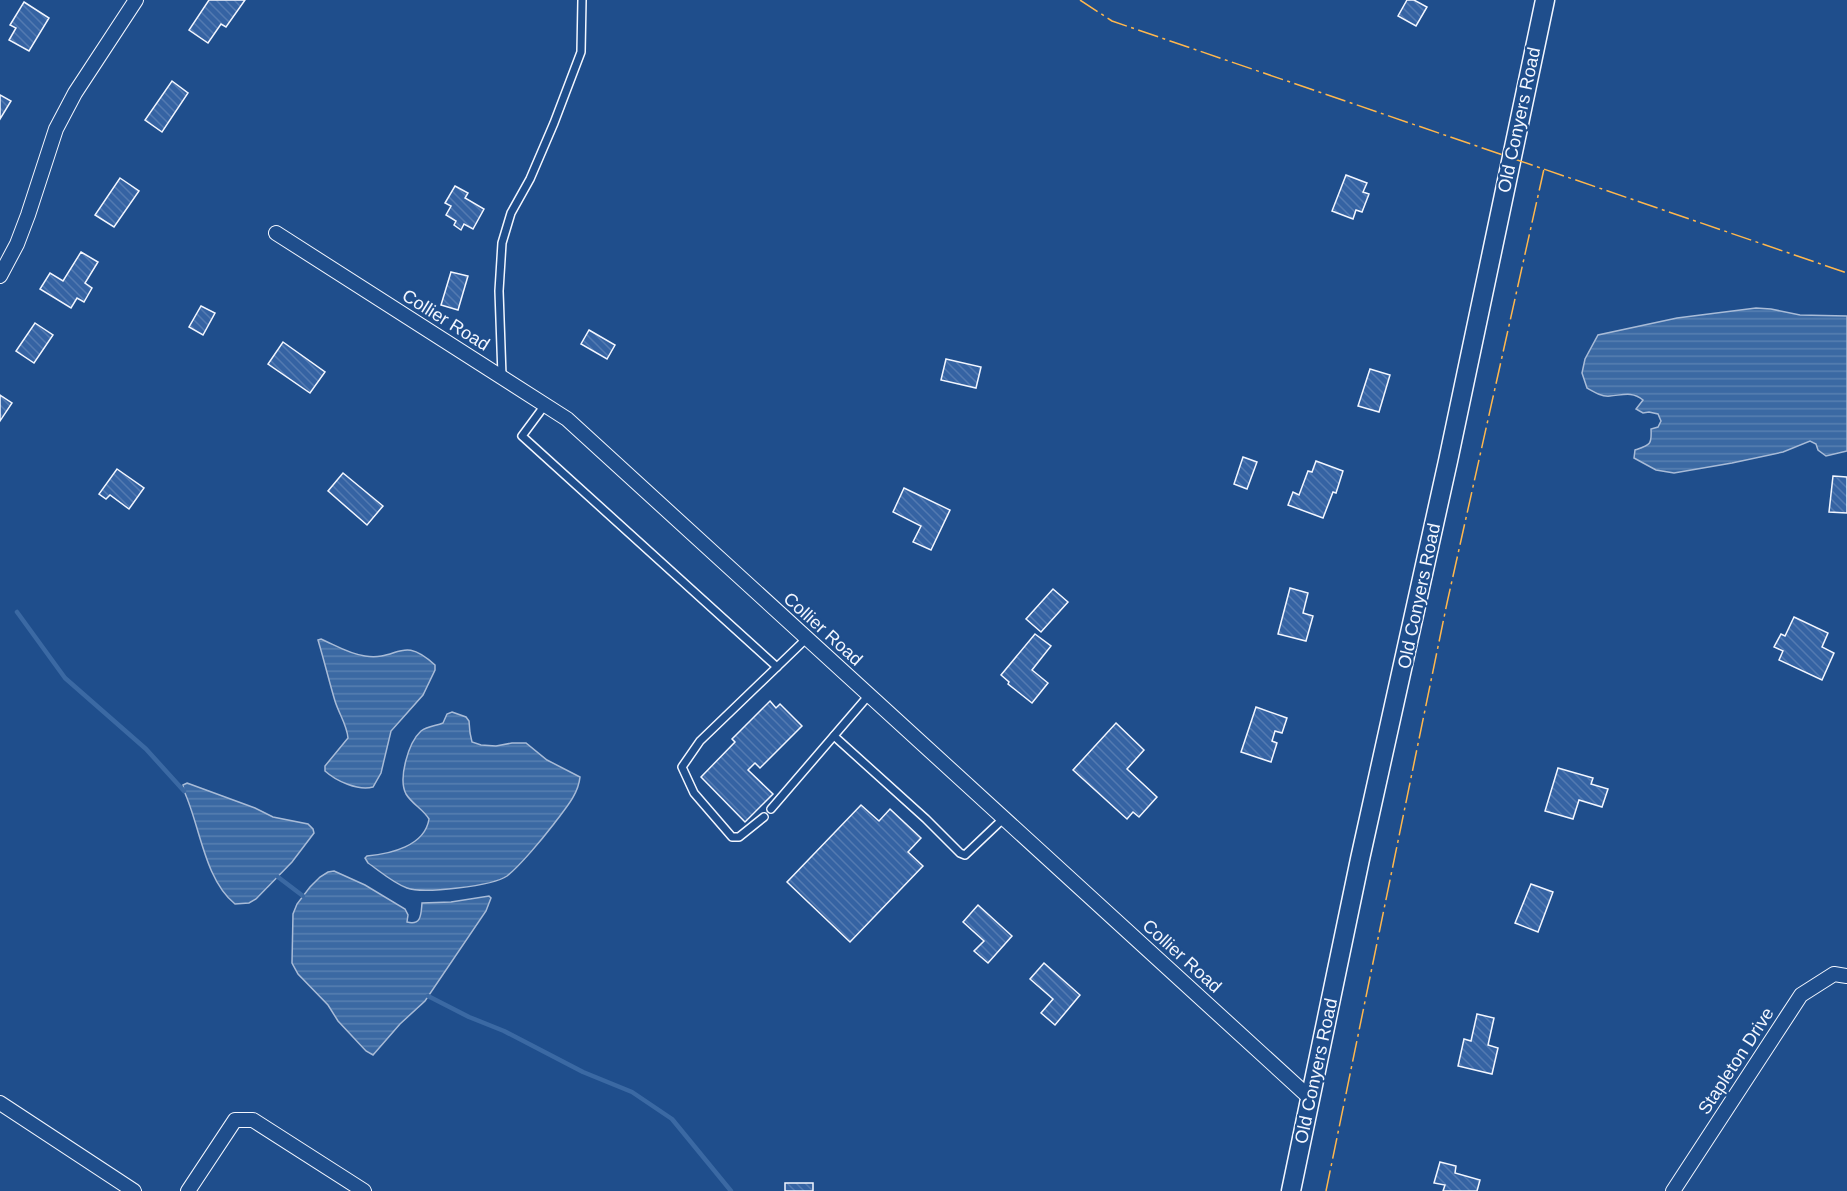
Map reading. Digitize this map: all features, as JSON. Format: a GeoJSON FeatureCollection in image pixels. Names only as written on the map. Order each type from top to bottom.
{"type":"FeatureCollection","features":[{"type":"Feature","properties":{"kind":"street"},"geometry":{"type":"LineString","coordinates":[[0,276],[17,244],[56,129],[75,93],[136,0]]}},
{"type":"Feature","properties":{"kind":"street","name":"Old Conyers Road"},"geometry":{"type":"LineString","coordinates":[[1291,1191],[1545,0]]}},
{"type":"Feature","properties":{"kind":"street","name":"Collier Road"},"geometry":{"type":"LineString","coordinates":[[276,233],[567,419],[1310,1098]]}},
{"type":"Feature","properties":{"kind":"street","name":"Stapleton Drive"},"geometry":{"type":"LineString","coordinates":[[1673,1191],[1801,995],[1834,974],[1847,976]]}},
{"type":"Feature","properties":{"kind":"street"},"geometry":{"type":"LineString","coordinates":[[0,1103],[134,1191]]}},
{"type":"Feature","properties":{"kind":"street"},"geometry":{"type":"LineString","coordinates":[[188,1191],[235,1120],[253,1120],[364,1191]]}},
{"type":"Feature","properties":{"kind":"lane"},"geometry":{"type":"LineString","coordinates":[[502,376],[499,328],[502,243],[511,213],[530,179],[581,52],[582,0]]}},
{"type":"Feature","properties":{"kind":"lane"},"geometry":{"type":"LineString","coordinates":[[545,405],[522,436],[777,667]]}},
{"type":"Feature","properties":{"kind":"lane"},"geometry":{"type":"LineString","coordinates":[[764,817],[739,837],[732,837],[694,792],[682,767],[700,741],[807,638]]}},
{"type":"Feature","properties":{"kind":"lane"},"geometry":{"type":"LineString","coordinates":[[771,809],[869,695]]}},
{"type":"Feature","properties":{"kind":"lane"},"geometry":{"type":"LineString","coordinates":[[834,736],[960,853],[965,855],[1004,818]]}},
{"type":"Feature","properties":{"kind":"water"},"geometry":{"type":"Polygon","coordinates":[[[1756,308],[1800,315],[1847,316],[1847,451],[1826,456],[1818,450],[1816,444],[1810,441],[1783,452],[1674,473],[1656,470],[1634,458],[1635,450],[1649,444],[1651,429],[1658,427],[1661,421],[1658,414],[1643,413],[1636,409],[1643,400],[1635,395],[1604,396],[1587,388],[1582,373],[1585,359],[1598,335],[1677,318],[1756,308]]]}},
{"type":"Feature","properties":{"kind":"water"},"geometry":{"type":"Polygon","coordinates":[[[321,639],[365,656],[376,657],[400,651],[414,651],[435,665],[435,670],[423,695],[391,731],[381,773],[373,787],[361,788],[348,784],[325,771],[325,766],[348,738],[318,640],[321,639]]]}},
{"type":"Feature","properties":{"kind":"water"},"geometry":{"type":"Polygon","coordinates":[[[452,712],[466,717],[469,721],[472,742],[496,746],[526,743],[547,760],[580,777],[579,784],[570,802],[553,825],[525,859],[507,876],[488,883],[458,888],[415,890],[387,877],[368,863],[365,858],[405,847],[421,836],[426,828],[429,819],[408,798],[404,787],[404,771],[408,752],[421,731],[443,723],[447,714],[452,712]]]}},
{"type":"Feature","properties":{"kind":"water"},"geometry":{"type":"Polygon","coordinates":[[[187,783],[273,817],[308,824],[314,833],[292,862],[256,899],[249,903],[235,904],[216,881],[209,866],[184,791],[183,785],[187,783]]]}},
{"type":"Feature","properties":{"kind":"water"},"geometry":{"type":"Polygon","coordinates":[[[334,871],[365,885],[405,909],[408,915],[407,922],[412,923],[418,920],[421,914],[422,903],[451,902],[489,896],[491,898],[486,911],[425,1001],[400,1024],[373,1055],[366,1051],[338,1021],[328,1005],[298,974],[292,963],[293,914],[297,904],[320,877],[334,871]]]}},
{"type":"Feature","properties":{"kind":"building"},"geometry":{"type":"Polygon","coordinates":[[[209,0],[245,0],[226,27],[221,24],[208,43],[189,30],[209,0]]]}},
{"type":"Feature","properties":{"kind":"building"},"geometry":{"type":"Polygon","coordinates":[[[1407,0],[1414,0],[1427,7],[1416,26],[1398,16],[1407,0]]]}},
{"type":"Feature","properties":{"kind":"building"},"geometry":{"type":"Polygon","coordinates":[[[24,2],[49,18],[29,51],[9,40],[16,28],[10,25],[24,2]]]}},
{"type":"Feature","properties":{"kind":"building"},"geometry":{"type":"Polygon","coordinates":[[[172,81],[188,93],[162,132],[145,120],[172,81]]]}},
{"type":"Feature","properties":{"kind":"building"},"geometry":{"type":"Polygon","coordinates":[[[0,95],[11,101],[0,119],[0,95]]]}},
{"type":"Feature","properties":{"kind":"building"},"geometry":{"type":"Polygon","coordinates":[[[1346,175],[1367,183],[1363,192],[1369,194],[1362,212],[1356,210],[1353,219],[1332,211],[1346,175]]]}},
{"type":"Feature","properties":{"kind":"building"},"geometry":{"type":"Polygon","coordinates":[[[120,178],[139,191],[114,227],[95,215],[120,178]]]}},
{"type":"Feature","properties":{"kind":"building"},"geometry":{"type":"Polygon","coordinates":[[[455,186],[468,193],[465,198],[484,209],[473,229],[464,224],[461,230],[454,225],[456,221],[446,215],[451,206],[445,203],[455,186]]]}},
{"type":"Feature","properties":{"kind":"building"},"geometry":{"type":"Polygon","coordinates":[[[81,252],[98,262],[85,283],[92,288],[84,302],[77,298],[71,308],[40,289],[50,273],[63,281],[81,252]]]}},
{"type":"Feature","properties":{"kind":"building"},"geometry":{"type":"Polygon","coordinates":[[[451,272],[468,276],[458,310],[441,305],[451,272]]]}},
{"type":"Feature","properties":{"kind":"building"},"geometry":{"type":"Polygon","coordinates":[[[201,306],[215,313],[203,335],[189,327],[201,306]]]}},
{"type":"Feature","properties":{"kind":"building"},"geometry":{"type":"Polygon","coordinates":[[[35,323],[53,335],[34,363],[16,351],[35,323]]]}},
{"type":"Feature","properties":{"kind":"building"},"geometry":{"type":"Polygon","coordinates":[[[589,330],[615,345],[607,359],[581,344],[589,330]]]}},
{"type":"Feature","properties":{"kind":"building"},"geometry":{"type":"Polygon","coordinates":[[[283,342],[325,372],[310,393],[268,364],[283,342]]]}},
{"type":"Feature","properties":{"kind":"building"},"geometry":{"type":"Polygon","coordinates":[[[946,359],[981,367],[976,388],[941,380],[946,359]]]}},
{"type":"Feature","properties":{"kind":"building"},"geometry":{"type":"Polygon","coordinates":[[[1370,369],[1390,375],[1379,412],[1358,406],[1370,369]]]}},
{"type":"Feature","properties":{"kind":"building"},"geometry":{"type":"Polygon","coordinates":[[[0,395],[12,403],[0,421],[0,395]]]}},
{"type":"Feature","properties":{"kind":"building"},"geometry":{"type":"Polygon","coordinates":[[[1243,457],[1257,462],[1247,489],[1234,484],[1243,457]]]}},
{"type":"Feature","properties":{"kind":"building"},"geometry":{"type":"Polygon","coordinates":[[[1316,461],[1343,471],[1336,493],[1333,492],[1323,518],[1288,505],[1293,492],[1299,495],[1308,471],[1312,472],[1316,461]]]}},
{"type":"Feature","properties":{"kind":"building"},"geometry":{"type":"Polygon","coordinates":[[[117,469],[144,488],[129,509],[110,495],[106,499],[99,494],[117,469]]]}},
{"type":"Feature","properties":{"kind":"building"},"geometry":{"type":"Polygon","coordinates":[[[343,473],[383,506],[367,525],[328,491],[343,473]]]}},
{"type":"Feature","properties":{"kind":"building"},"geometry":{"type":"Polygon","coordinates":[[[1833,476],[1847,477],[1847,513],[1829,512],[1833,476]]]}},
{"type":"Feature","properties":{"kind":"building"},"geometry":{"type":"Polygon","coordinates":[[[904,488],[950,510],[931,550],[913,542],[921,526],[893,512],[904,488]]]}},
{"type":"Feature","properties":{"kind":"building"},"geometry":{"type":"Polygon","coordinates":[[[1290,588],[1308,593],[1303,613],[1313,616],[1306,641],[1278,634],[1290,588]]]}},
{"type":"Feature","properties":{"kind":"building"},"geometry":{"type":"Polygon","coordinates":[[[1053,589],[1068,602],[1041,632],[1026,619],[1053,589]]]}},
{"type":"Feature","properties":{"kind":"building"},"geometry":{"type":"Polygon","coordinates":[[[1794,617],[1828,633],[1822,647],[1834,653],[1822,680],[1779,660],[1783,651],[1774,647],[1781,634],[1785,636],[1794,617]]]}},
{"type":"Feature","properties":{"kind":"building"},"geometry":{"type":"Polygon","coordinates":[[[1035,634],[1051,646],[1032,670],[1048,683],[1032,703],[1008,684],[1009,682],[1001,675],[1035,634]]]}},
{"type":"Feature","properties":{"kind":"building"},"geometry":{"type":"Polygon","coordinates":[[[770,701],[776,708],[780,704],[802,726],[760,768],[755,763],[748,770],[773,794],[745,822],[701,777],[735,742],[732,739],[770,701]]]}},
{"type":"Feature","properties":{"kind":"building"},"geometry":{"type":"Polygon","coordinates":[[[1256,707],[1287,718],[1282,733],[1275,731],[1272,741],[1277,743],[1271,762],[1241,752],[1256,707]]]}},
{"type":"Feature","properties":{"kind":"building"},"geometry":{"type":"Polygon","coordinates":[[[1116,723],[1144,750],[1127,769],[1157,797],[1139,817],[1133,812],[1127,819],[1073,770],[1116,723]]]}},
{"type":"Feature","properties":{"kind":"building"},"geometry":{"type":"Polygon","coordinates":[[[1558,768],[1593,778],[1591,784],[1608,789],[1602,807],[1579,800],[1573,819],[1545,811],[1558,768]]]}},
{"type":"Feature","properties":{"kind":"building"},"geometry":{"type":"Polygon","coordinates":[[[861,805],[879,821],[890,809],[921,838],[908,852],[923,866],[850,942],[787,882],[861,805]]]}},
{"type":"Feature","properties":{"kind":"building"},"geometry":{"type":"Polygon","coordinates":[[[1531,884],[1553,892],[1538,932],[1515,923],[1531,884]]]}},
{"type":"Feature","properties":{"kind":"building"},"geometry":{"type":"Polygon","coordinates":[[[978,905],[1012,936],[988,963],[974,951],[984,941],[963,922],[978,905]]]}},
{"type":"Feature","properties":{"kind":"building"},"geometry":{"type":"Polygon","coordinates":[[[1044,963],[1080,995],[1055,1025],[1041,1013],[1053,999],[1030,979],[1044,963]]]}},
{"type":"Feature","properties":{"kind":"building"},"geometry":{"type":"Polygon","coordinates":[[[1477,1014],[1494,1018],[1488,1045],[1498,1048],[1492,1074],[1458,1066],[1464,1039],[1471,1041],[1477,1014]]]}},
{"type":"Feature","properties":{"kind":"building"},"geometry":{"type":"Polygon","coordinates":[[[1440,1162],[1456,1166],[1455,1173],[1480,1180],[1477,1191],[1443,1191],[1445,1185],[1434,1183],[1440,1162]]]}},
{"type":"Feature","properties":{"kind":"building"},"geometry":{"type":"Polygon","coordinates":[[[785,1183],[813,1183],[813,1191],[785,1191],[785,1183]]]}},
{"type":"Feature","properties":{"kind":"waterway"},"geometry":{"type":"LineString","coordinates":[[17,612],[65,678],[146,749],[184,791]]}},
{"type":"Feature","properties":{"kind":"waterway"},"geometry":{"type":"LineString","coordinates":[[278,877],[303,896]]}},
{"type":"Feature","properties":{"kind":"waterway"},"geometry":{"type":"LineString","coordinates":[[428,996],[469,1017],[504,1031],[583,1072],[632,1092],[672,1119],[731,1191]]}},
{"type":"Feature","properties":{"kind":"power"},"geometry":{"type":"LineString","coordinates":[[1080,0],[1112,21],[1847,273]]}},
{"type":"Feature","properties":{"kind":"power"},"geometry":{"type":"LineString","coordinates":[[1326,1191],[1447,603],[1544,169]]}}]}
